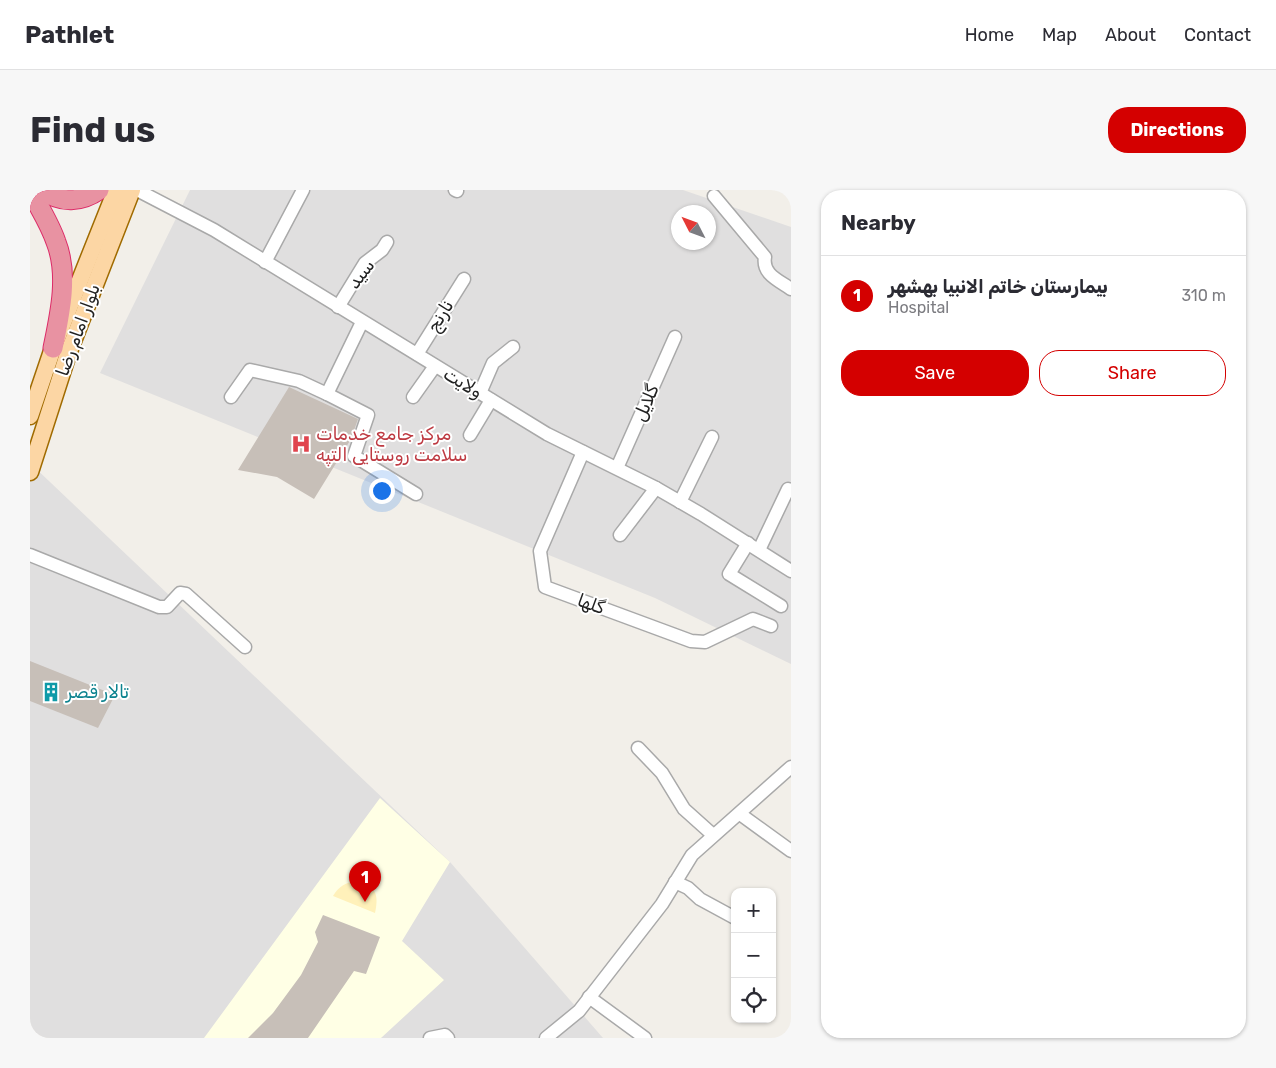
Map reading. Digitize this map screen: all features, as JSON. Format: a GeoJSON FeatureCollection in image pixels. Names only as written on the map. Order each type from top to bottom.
{"type":"FeatureCollection","features":[{"type":"Feature","properties":{"kind":"highway"},"geometry":{"type":"LineString","coordinates":[[30,190],[56,242],[62,263],[59,317],[53,348]]}},
{"type":"Feature","properties":{"kind":"highway"},"geometry":{"type":"LineString","coordinates":[[43,190],[56,198],[72,201],[91,196],[99,190]]}},
{"type":"Feature","properties":{"kind":"main road","name":"بلوار امام رضا"},"geometry":{"type":"LineString","coordinates":[[30,416],[53,348],[116,190]]}},
{"type":"Feature","properties":{"kind":"main road","name":"بلوار امام رضا"},"geometry":{"type":"LineString","coordinates":[[30,472],[68,354],[132,190]]}},
{"type":"Feature","properties":{"kind":"street","name":"ولایت"},"geometry":{"type":"LineString","coordinates":[[137,190],[214,230],[547,434],[656,488],[791,571]]}},
{"type":"Feature","properties":{"kind":"street"},"geometry":{"type":"LineString","coordinates":[[265,262],[303,190]]}},
{"type":"Feature","properties":{"kind":"street"},"geometry":{"type":"LineString","coordinates":[[714,196],[765,257],[763,266],[766,272],[791,289]]}},
{"type":"Feature","properties":{"kind":"street","name":"سید"},"geometry":{"type":"LineString","coordinates":[[338,307],[365,264],[382,250],[387,242]]}},
{"type":"Feature","properties":{"kind":"street","name":"نارنج"},"geometry":{"type":"LineString","coordinates":[[416,354],[464,279]]}},
{"type":"Feature","properties":{"kind":"street"},"geometry":{"type":"LineString","coordinates":[[327,394],[362,322]]}},
{"type":"Feature","properties":{"kind":"street","name":"گلایل"},"geometry":{"type":"LineString","coordinates":[[616,468],[675,337]]}},
{"type":"Feature","properties":{"kind":"street"},"geometry":{"type":"LineString","coordinates":[[470,435],[486,397],[493,363],[512,347]]}},
{"type":"Feature","properties":{"kind":"street"},"geometry":{"type":"LineString","coordinates":[[413,397],[435,366]]}},
{"type":"Feature","properties":{"kind":"street"},"geometry":{"type":"LineString","coordinates":[[231,398],[250,370],[299,381],[368,415],[354,456],[416,494]]}},
{"type":"Feature","properties":{"kind":"street"},"geometry":{"type":"LineString","coordinates":[[680,502],[712,437]]}},
{"type":"Feature","properties":{"kind":"street","name":"گلها"},"geometry":{"type":"LineString","coordinates":[[583,452],[540,551],[545,587],[691,641],[705,642],[753,618],[771,626]]}},
{"type":"Feature","properties":{"kind":"street"},"geometry":{"type":"LineString","coordinates":[[620,535],[656,488]]}},
{"type":"Feature","properties":{"kind":"street"},"geometry":{"type":"LineString","coordinates":[[759,550],[788,489]]}},
{"type":"Feature","properties":{"kind":"street"},"geometry":{"type":"LineString","coordinates":[[748,543],[729,574],[781,606]]}},
{"type":"Feature","properties":{"kind":"street"},"geometry":{"type":"LineString","coordinates":[[30,555],[158,607],[167,607],[180,593],[186,594],[245,647]]}},
{"type":"Feature","properties":{"kind":"street"},"geometry":{"type":"LineString","coordinates":[[638,748],[662,773],[684,809],[712,835]]}},
{"type":"Feature","properties":{"kind":"street"},"geometry":{"type":"LineString","coordinates":[[546,1038],[579,1010],[662,904],[692,855],[712,835],[740,814],[791,767]]}},
{"type":"Feature","properties":{"kind":"street"},"geometry":{"type":"LineString","coordinates":[[740,814],[791,851]]}},
{"type":"Feature","properties":{"kind":"street"},"geometry":{"type":"LineString","coordinates":[[674,882],[688,888],[700,899],[731,916]]}},
{"type":"Feature","properties":{"kind":"street"},"geometry":{"type":"LineString","coordinates":[[589,997],[646,1038]]}},
{"type":"Feature","properties":{"kind":"street"},"geometry":{"type":"LineString","coordinates":[[430,1038],[445,1035],[448,1038]]}},
{"type":"Feature","properties":{"kind":"shaded area"},"geometry":{"type":"Polygon","coordinates":[[[190,190],[683,190],[791,227],[791,664],[655,598],[100,373],[190,190]]]}},
{"type":"Feature","properties":{"kind":"shaded area"},"geometry":{"type":"Polygon","coordinates":[[[30,463],[450,862],[603,1038],[30,1038],[30,463]]]}},
{"type":"Feature","properties":{"kind":"shaded area"},"geometry":{"type":"Polygon","coordinates":[[[380,798],[450,862],[402,941],[444,980],[381,1038],[204,1038],[380,798]]]}},
{"type":"Feature","properties":{"kind":"sand"},"geometry":{"type":"Polygon","coordinates":[[[356,881],[372,888],[377,900],[375,913],[333,896],[343,886],[356,881]]]}},
{"type":"Feature","properties":{"kind":"building","name":"مرکز جامع خدمات سلامت روستایی التپه"},"geometry":{"type":"Polygon","coordinates":[[[289,387],[358,419],[351,439],[314,499],[277,477],[238,470],[289,387]]]}},
{"type":"Feature","properties":{"kind":"building"},"geometry":{"type":"Polygon","coordinates":[[[30,661],[115,695],[98,728],[30,701],[30,661]]]}},
{"type":"Feature","properties":{"kind":"building"},"geometry":{"type":"Polygon","coordinates":[[[323,915],[380,937],[366,974],[354,971],[308,1038],[248,1038],[273,1013],[301,975],[318,942],[315,932],[323,915]]]}},
{"type":"Feature","properties":{"kind":"place","name":"مرکز جامع خدمات سلامت روستایی التپه"},"geometry":{"type":"Point","coordinates":[301,444]}},
{"type":"Feature","properties":{"kind":"place","name":"تالار قصر"},"geometry":{"type":"Point","coordinates":[51,692]}},
{"type":"Feature","properties":{"kind":"place","name":"بیمارستان خاتم الانبیا بهشهر"},"geometry":{"type":"Point","coordinates":[365,902]}}]}
